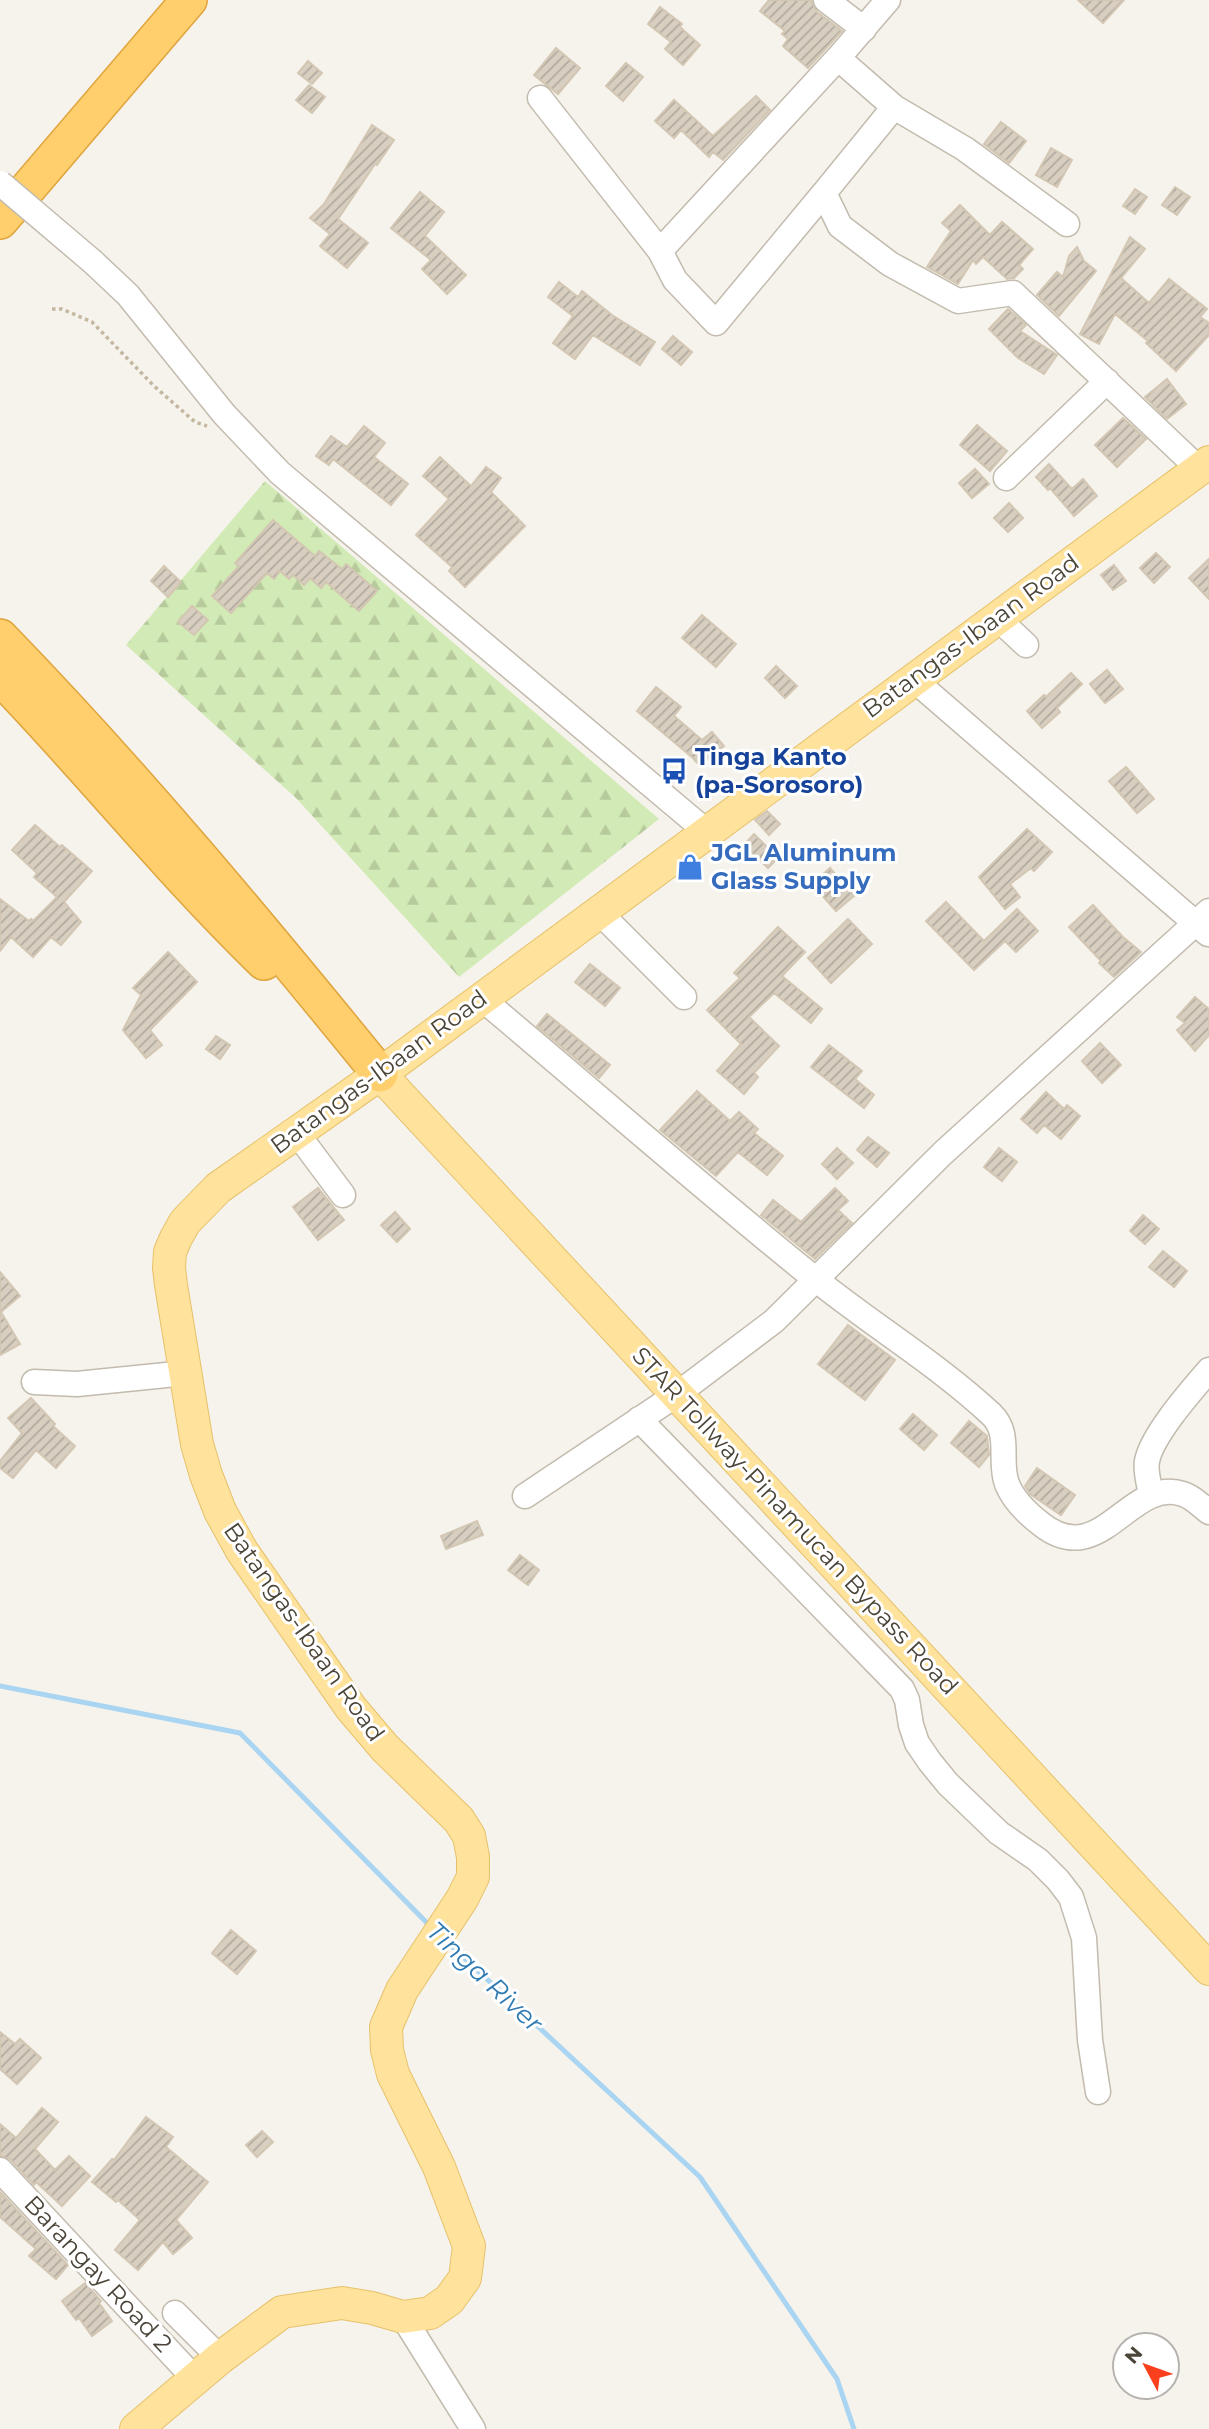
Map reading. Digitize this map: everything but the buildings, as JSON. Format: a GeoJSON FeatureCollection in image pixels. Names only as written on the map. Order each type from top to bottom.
{"type":"FeatureCollection","features":[{"type":"Feature","properties":{"kind":"highway"},"geometry":{"type":"LineString","coordinates":[[0,192],[165,0]]}},
{"type":"Feature","properties":{"kind":"highway"},"geometry":{"type":"LineString","coordinates":[[0,221],[189,0]]}},
{"type":"Feature","properties":{"kind":"highway"},"geometry":{"type":"LineString","coordinates":[[0,637],[62,701],[231,891],[380,1074]]}},
{"type":"Feature","properties":{"kind":"highway"},"geometry":{"type":"LineString","coordinates":[[0,677],[211,910],[380,1074]]}},
{"type":"Feature","properties":{"kind":"main road","name":"Batangas-Ibaan Road"},"geometry":{"type":"LineString","coordinates":[[136,2429],[220,2358],[282,2312],[342,2303],[403,2317],[430,2313],[449,2300],[465,2278],[469,2246],[439,2167],[393,2074],[387,2050],[386,2027],[392,2008],[462,1899],[473,1877],[469,1836],[459,1820],[386,1748],[351,1708],[242,1551],[220,1511],[197,1444],[169,1268],[170,1252],[176,1238],[185,1222],[218,1188],[380,1074],[1204,465]]}},
{"type":"Feature","properties":{"kind":"main road","name":"STAR Tollway-Pinamucan Bypass Road"},"geometry":{"type":"LineString","coordinates":[[380,1074],[1209,1969]]}},
{"type":"Feature","properties":{"kind":"street"},"geometry":{"type":"LineString","coordinates":[[826,0],[864,29]]}},
{"type":"Feature","properties":{"kind":"street"},"geometry":{"type":"LineString","coordinates":[[660,251],[888,0]]}},
{"type":"Feature","properties":{"kind":"street"},"geometry":{"type":"LineString","coordinates":[[838,58],[894,107],[965,149],[1067,224]]}},
{"type":"Feature","properties":{"kind":"street"},"geometry":{"type":"LineString","coordinates":[[540,98],[660,251],[675,280],[716,323],[894,107]]}},
{"type":"Feature","properties":{"kind":"street"},"geometry":{"type":"LineString","coordinates":[[0,183],[128,295],[223,414],[280,473],[706,832]]}},
{"type":"Feature","properties":{"kind":"street"},"geometry":{"type":"LineString","coordinates":[[824,193],[840,226],[890,264],[958,301],[1013,293],[1107,381],[1204,465]]}},
{"type":"Feature","properties":{"kind":"street"},"geometry":{"type":"LineString","coordinates":[[1006,478],[1107,381]]}},
{"type":"Feature","properties":{"kind":"street"},"geometry":{"type":"LineString","coordinates":[[996,617],[1026,645]]}},
{"type":"Feature","properties":{"kind":"street"},"geometry":{"type":"LineString","coordinates":[[524,1496],[676,1395],[775,1321],[943,1153],[1205,923],[913,679]]}},
{"type":"Feature","properties":{"kind":"street"},"geometry":{"type":"LineString","coordinates":[[598,911],[684,997]]}},
{"type":"Feature","properties":{"kind":"street"},"geometry":{"type":"LineString","coordinates":[[481,998],[816,1279],[919,1354],[993,1416],[1002,1429],[1006,1482],[1014,1497],[1040,1524],[1059,1535],[1078,1537],[1098,1532],[1151,1494],[1167,1491],[1183,1494],[1209,1512]]}},
{"type":"Feature","properties":{"kind":"street"},"geometry":{"type":"LineString","coordinates":[[296,1132],[343,1195]]}},
{"type":"Feature","properties":{"kind":"street"},"geometry":{"type":"LineString","coordinates":[[1151,1494],[1146,1464],[1149,1452],[1187,1396],[1209,1370]]}},
{"type":"Feature","properties":{"kind":"street"},"geometry":{"type":"LineString","coordinates":[[34,1382],[77,1384],[186,1373]]}},
{"type":"Feature","properties":{"kind":"street"},"geometry":{"type":"LineString","coordinates":[[639,1419],[902,1689],[917,1743],[948,1784],[999,1833],[1038,1860],[1071,1897],[1084,1938],[1090,2040],[1098,2092]]}},
{"type":"Feature","properties":{"kind":"street","name":"Barangay Road 2"},"geometry":{"type":"LineString","coordinates":[[0,2170],[195,2379]]}},
{"type":"Feature","properties":{"kind":"street"},"geometry":{"type":"LineString","coordinates":[[175,2313],[220,2358]]}},
{"type":"Feature","properties":{"kind":"street"},"geometry":{"type":"LineString","coordinates":[[403,2317],[473,2429]]}},
{"type":"Feature","properties":{"kind":"path"},"geometry":{"type":"LineString","coordinates":[[52,309],[62,309],[92,322],[154,386],[195,422],[251,444]]}},
{"type":"Feature","properties":{"kind":"green space"},"geometry":{"type":"Polygon","coordinates":[[[265,481],[659,819],[459,977],[296,798],[126,645],[265,481]]]}},
{"type":"Feature","properties":{"kind":"waterway","name":"Tinga River"},"geometry":{"type":"LineString","coordinates":[[0,1686],[240,1733],[432,1928]]}},
{"type":"Feature","properties":{"kind":"waterway","name":"Tinga River"},"geometry":{"type":"LineString","coordinates":[[447,1942],[700,2177],[837,2379],[854,2429]]}},
{"type":"Feature","properties":{"kind":"place","name":"Tinga Kanto (pa-Sorosoro)"},"geometry":{"type":"Point","coordinates":[674,771]}},
{"type":"Feature","properties":{"kind":"place","name":"JGL Aluminum Glass Supply"},"geometry":{"type":"Point","coordinates":[690,867]}}]}
